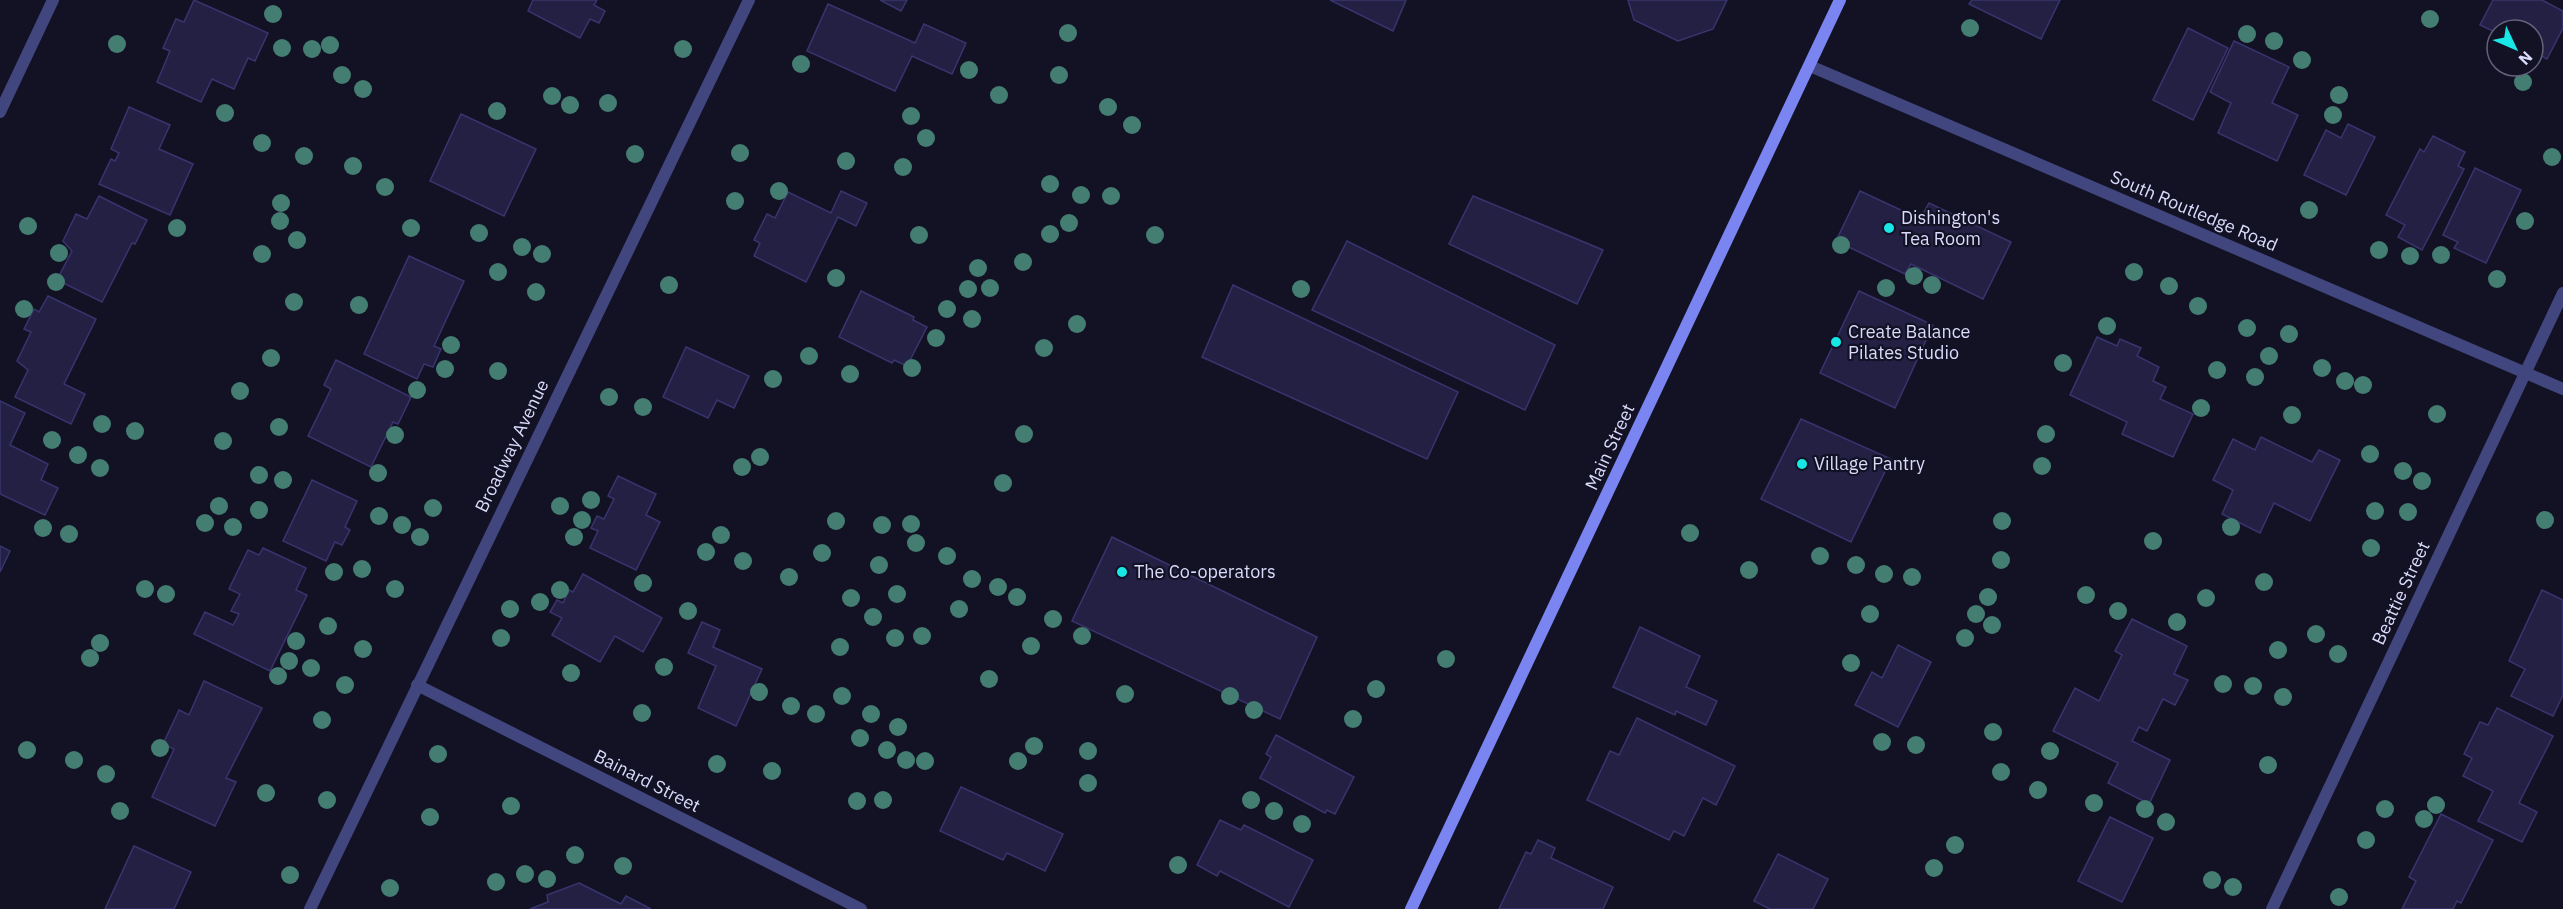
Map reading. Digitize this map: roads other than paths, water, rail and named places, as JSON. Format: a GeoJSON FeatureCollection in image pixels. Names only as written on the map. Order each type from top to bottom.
{"type":"FeatureCollection","features":[{"type":"Feature","properties":{"kind":"main road","name":"Main Street"},"geometry":{"type":"LineString","coordinates":[[1411,909],[1840,0]]}},
{"type":"Feature","properties":{"kind":"street"},"geometry":{"type":"LineString","coordinates":[[0,112],[53,0]]}},
{"type":"Feature","properties":{"kind":"street","name":"Broadway Avenue"},"geometry":{"type":"LineString","coordinates":[[310,909],[749,0]]}},
{"type":"Feature","properties":{"kind":"street","name":"South Routledge Road"},"geometry":{"type":"LineString","coordinates":[[1810,66],[2563,389]]}},
{"type":"Feature","properties":{"kind":"street","name":"Beattie Street"},"geometry":{"type":"LineString","coordinates":[[2271,909],[2563,293]]}},
{"type":"Feature","properties":{"kind":"street","name":"Bainard Street"},"geometry":{"type":"LineString","coordinates":[[417,685],[861,909]]}},
{"type":"Feature","properties":{"kind":"place","name":"Dishington's Tea Room"},"geometry":{"type":"Point","coordinates":[1889,228]}},
{"type":"Feature","properties":{"kind":"place","name":"Create Balance Pilates Studio"},"geometry":{"type":"Point","coordinates":[1836,342]}},
{"type":"Feature","properties":{"kind":"place","name":"Village Pantry"},"geometry":{"type":"Point","coordinates":[1802,464]}},
{"type":"Feature","properties":{"kind":"place","name":"The Co-operators"},"geometry":{"type":"Point","coordinates":[1122,572]}}]}
